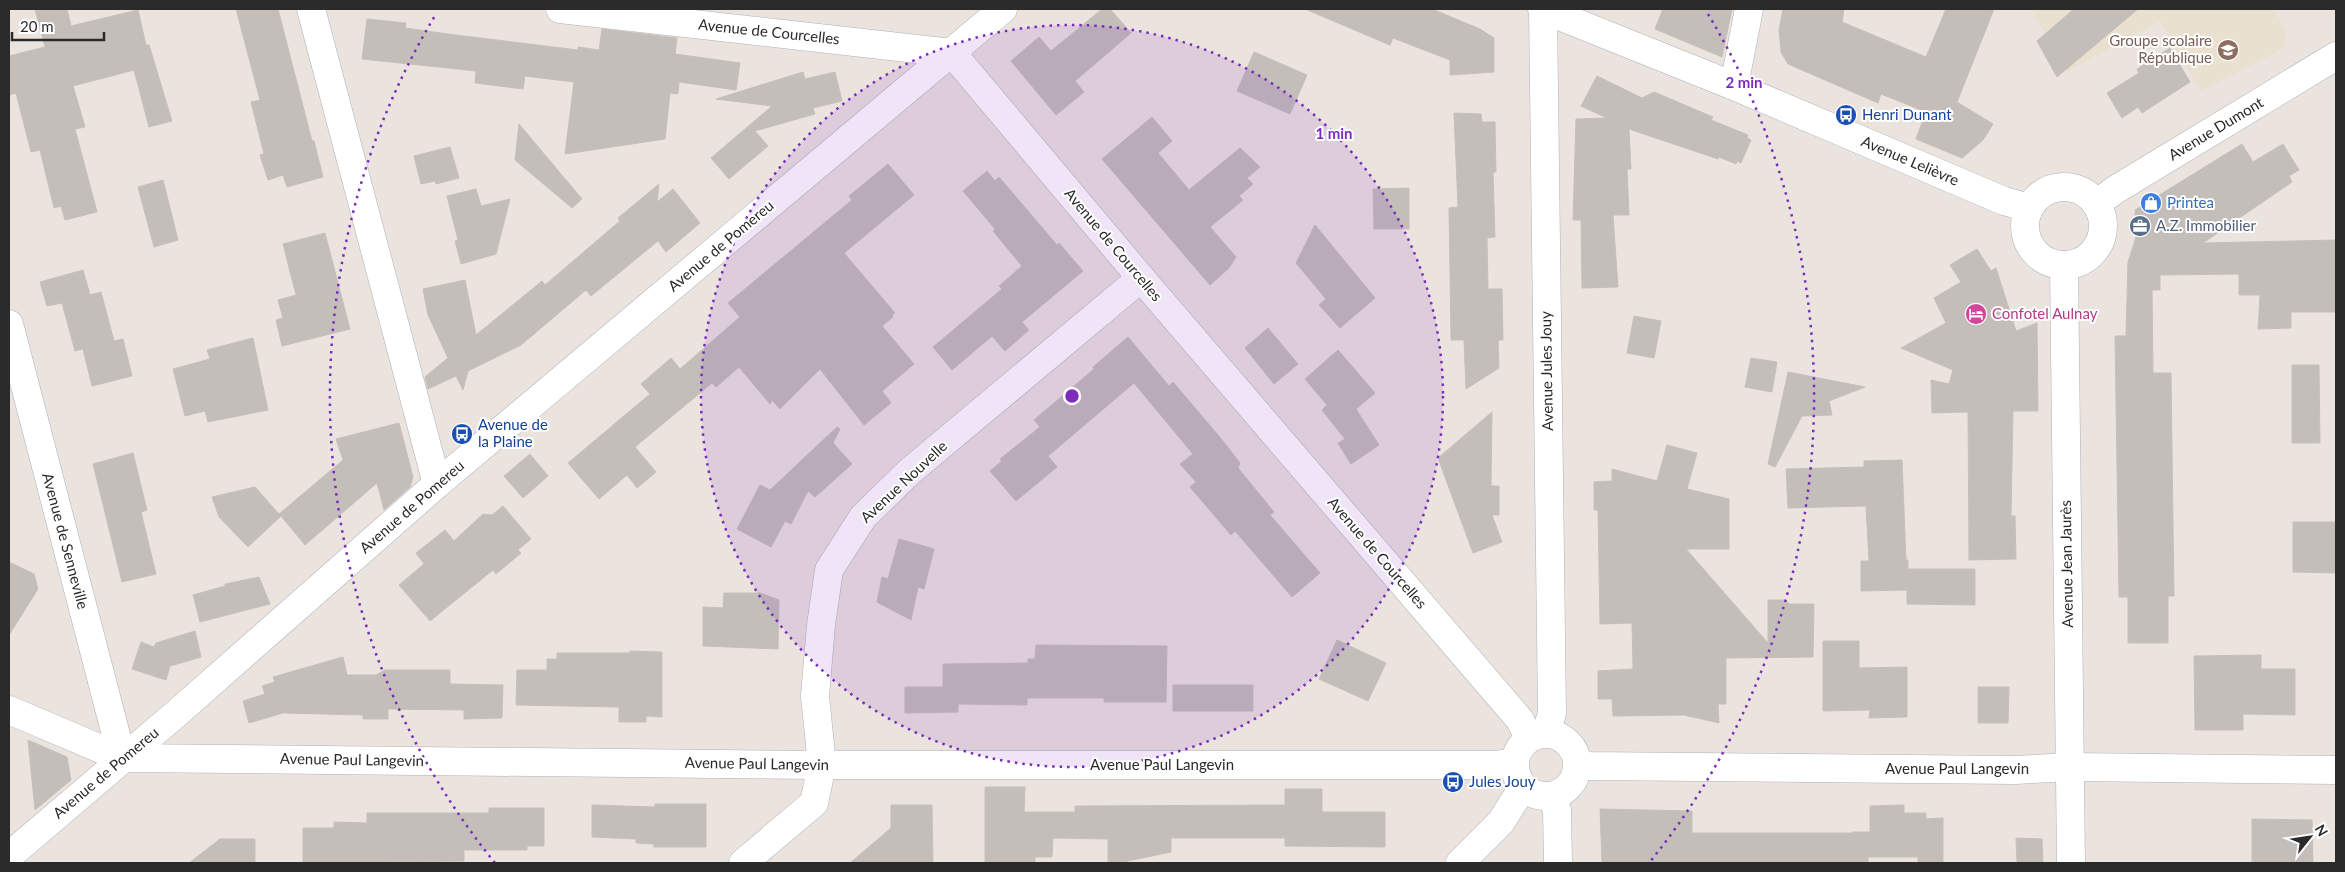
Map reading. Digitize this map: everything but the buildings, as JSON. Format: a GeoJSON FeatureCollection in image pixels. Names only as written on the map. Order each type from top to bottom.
{"type":"FeatureCollection","features":[{"type":"Feature","properties":{"kind":"street"},"geometry":{"type":"LineString","coordinates":[[312,9],[437,484]]}},
{"type":"Feature","properties":{"kind":"street","name":"Avenue de Courcelles"},"geometry":{"type":"LineString","coordinates":[[560,9],[952,53],[1141,278],[1520,720],[1538,735]]}},
{"type":"Feature","properties":{"kind":"street","name":"Avenue de Pomereu"},"geometry":{"type":"LineString","coordinates":[[9,856],[177,713],[437,484],[1003,9]]}},
{"type":"Feature","properties":{"kind":"street","name":"Avenue Lelièvre"},"geometry":{"type":"LineString","coordinates":[[1542,9],[1734,86],[2004,201],[2029,208]]}},
{"type":"Feature","properties":{"kind":"street","name":"Avenue Jules Jouy"},"geometry":{"type":"LineString","coordinates":[[1538,735],[1552,714],[1542,9]]}},
{"type":"Feature","properties":{"kind":"street"},"geometry":{"type":"LineString","coordinates":[[1734,86],[1748,9]]}},
{"type":"Feature","properties":{"kind":"street","name":"Avenue Dumont"},"geometry":{"type":"LineString","coordinates":[[2096,204],[2115,190],[2336,56]]}},
{"type":"Feature","properties":{"kind":"street"},"geometry":{"type":"LineString","coordinates":[[2056,188],[2079,190],[2089,196],[2096,204],[2102,217],[2103,231],[2098,244],[2078,263],[2064,265],[2050,263],[2030,247],[2025,234],[2025,221],[2029,208],[2035,199],[2045,192],[2056,188]]}},
{"type":"Feature","properties":{"kind":"street","name":"Avenue Jean Jaurès"},"geometry":{"type":"LineString","coordinates":[[2064,265],[2071,863]]}},
{"type":"Feature","properties":{"kind":"street","name":"Avenue Nouvelle"},"geometry":{"type":"LineString","coordinates":[[743,863],[814,803],[822,765],[815,696],[821,625],[830,570],[863,517],[909,472],[1141,278]]}},
{"type":"Feature","properties":{"kind":"street","name":"Avenue de Senneville"},"geometry":{"type":"LineString","coordinates":[[9,324],[122,758]]}},
{"type":"Feature","properties":{"kind":"street","name":"Avenue Paul Langevin"},"geometry":{"type":"LineString","coordinates":[[9,710],[122,758],[822,765],[1495,765],[1519,774]]}},
{"type":"Feature","properties":{"kind":"street"},"geometry":{"type":"LineString","coordinates":[[1460,863],[1501,822],[1519,774],[1522,744],[1538,735],[1564,738],[1570,745],[1578,762],[1573,782],[1566,789],[1551,796],[1538,796],[1519,774]]}},
{"type":"Feature","properties":{"kind":"street","name":"Avenue Paul Langevin"},"geometry":{"type":"LineString","coordinates":[[1578,762],[1588,766],[1668,767],[2005,770],[2071,767],[2336,770]]}},
{"type":"Feature","properties":{"kind":"street"},"geometry":{"type":"LineString","coordinates":[[1551,796],[1557,810],[1558,863]]}},
{"type":"Feature","properties":{"kind":"shaded area","name":"Groupe scolaire République"},"geometry":{"type":"Polygon","coordinates":[[[2031,9],[2273,9],[2286,30],[2284,46],[2273,54],[2201,91],[2160,21],[2067,72],[2031,9]]]}},
{"type":"Feature","properties":{"kind":"place","name":"Groupe scolaire République"},"geometry":{"type":"Point","coordinates":[2228,50]}},
{"type":"Feature","properties":{"kind":"place","name":"Henri Dunant"},"geometry":{"type":"Point","coordinates":[1846,115]}},
{"type":"Feature","properties":{"kind":"place","name":"Printea"},"geometry":{"type":"Point","coordinates":[2151,203]}},
{"type":"Feature","properties":{"kind":"place","name":"A.Z. Immobilier"},"geometry":{"type":"Point","coordinates":[2140,226]}},
{"type":"Feature","properties":{"kind":"place","name":"Confotel Aulnay"},"geometry":{"type":"Point","coordinates":[1976,314]}},
{"type":"Feature","properties":{"kind":"place","name":"Avenue de la Plaine"},"geometry":{"type":"Point","coordinates":[462,434]}},
{"type":"Feature","properties":{"kind":"place","name":"Jules Jouy"},"geometry":{"type":"Point","coordinates":[1453,782]}}]}
